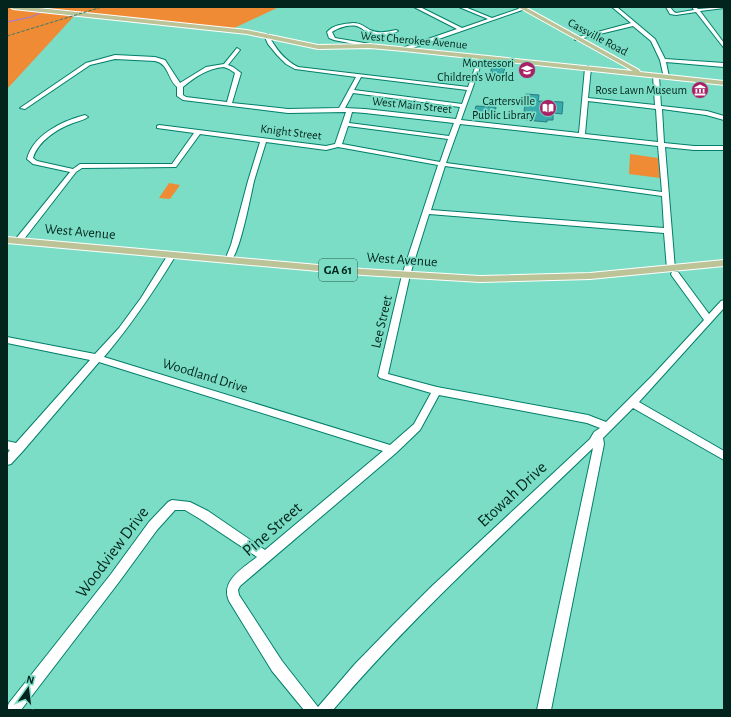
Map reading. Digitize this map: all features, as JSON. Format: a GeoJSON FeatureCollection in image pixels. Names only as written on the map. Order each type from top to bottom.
{"type":"FeatureCollection","features":[{"type":"Feature","properties":{"kind":"main road","name":"West Cherokee Avenue"},"geometry":{"type":"LineString","coordinates":[[13,7],[266,35],[318,47],[374,46],[588,68],[629,70],[656,76],[724,83]]}},
{"type":"Feature","properties":{"kind":"main road","name":"Cassville Road"},"geometry":{"type":"LineString","coordinates":[[522,8],[578,39],[629,70]]}},
{"type":"Feature","properties":{"kind":"main road","name":"West Avenue"},"geometry":{"type":"LineString","coordinates":[[7,240],[406,275],[508,279],[673,272],[722,264]]}},
{"type":"Feature","properties":{"kind":"street"},"geometry":{"type":"LineString","coordinates":[[416,7],[460,29]]}},
{"type":"Feature","properties":{"kind":"street"},"geometry":{"type":"LineString","coordinates":[[461,7],[491,19]]}},
{"type":"Feature","properties":{"kind":"street"},"geometry":{"type":"LineString","coordinates":[[614,7],[653,40],[663,60],[666,77]]}},
{"type":"Feature","properties":{"kind":"street"},"geometry":{"type":"LineString","coordinates":[[668,7],[672,13],[676,14],[696,8],[724,7]]}},
{"type":"Feature","properties":{"kind":"street"},"geometry":{"type":"LineString","coordinates":[[404,49],[522,8]]}},
{"type":"Feature","properties":{"kind":"street"},"geometry":{"type":"LineString","coordinates":[[696,8],[724,46]]}},
{"type":"Feature","properties":{"kind":"street"},"geometry":{"type":"LineString","coordinates":[[578,39],[634,24]]}},
{"type":"Feature","properties":{"kind":"street"},"geometry":{"type":"LineString","coordinates":[[374,46],[334,39],[330,37],[329,32],[338,28],[356,25],[362,26],[370,32],[390,33],[396,31]]}},
{"type":"Feature","properties":{"kind":"street"},"geometry":{"type":"LineString","coordinates":[[715,34],[724,34]]}},
{"type":"Feature","properties":{"kind":"street"},"geometry":{"type":"LineString","coordinates":[[266,35],[287,63],[297,68],[470,89]]}},
{"type":"Feature","properties":{"kind":"street"},"geometry":{"type":"LineString","coordinates":[[225,66],[237,50]]}},
{"type":"Feature","properties":{"kind":"street"},"geometry":{"type":"LineString","coordinates":[[23,108],[88,64],[115,57],[155,59],[163,61],[175,82],[180,86],[193,75],[205,69],[225,66],[230,67],[238,73],[229,104]]}},
{"type":"Feature","properties":{"kind":"street","name":"Lee Street"},"geometry":{"type":"LineString","coordinates":[[482,57],[442,164],[406,275],[383,376],[436,391],[588,419],[602,431]]}},
{"type":"Feature","properties":{"kind":"street"},"geometry":{"type":"LineString","coordinates":[[663,60],[724,65]]}},
{"type":"Feature","properties":{"kind":"street"},"geometry":{"type":"LineString","coordinates":[[582,136],[588,68]]}},
{"type":"Feature","properties":{"kind":"street"},"geometry":{"type":"LineString","coordinates":[[341,110],[359,76]]}},
{"type":"Feature","properties":{"kind":"street"},"geometry":{"type":"LineString","coordinates":[[656,76],[662,145],[664,194],[673,272],[708,319]]}},
{"type":"Feature","properties":{"kind":"street","name":"West Main Street"},"geometry":{"type":"LineString","coordinates":[[180,86],[180,96],[185,99],[288,111],[350,110],[700,149],[724,148]]}},
{"type":"Feature","properties":{"kind":"street"},"geometry":{"type":"LineString","coordinates":[[350,91],[464,106]]}},
{"type":"Feature","properties":{"kind":"street"},"geometry":{"type":"LineString","coordinates":[[586,99],[707,113],[724,118]]}},
{"type":"Feature","properties":{"kind":"street"},"geometry":{"type":"LineString","coordinates":[[338,145],[350,110]]}},
{"type":"Feature","properties":{"kind":"street"},"geometry":{"type":"LineString","coordinates":[[74,171],[35,163],[30,159],[30,156],[32,149],[45,137],[72,121],[85,117]]}},
{"type":"Feature","properties":{"kind":"street"},"geometry":{"type":"LineString","coordinates":[[345,124],[452,138]]}},
{"type":"Feature","properties":{"kind":"street","name":"Knight Street"},"geometry":{"type":"LineString","coordinates":[[159,127],[326,148],[338,145],[442,164],[664,194]]}},
{"type":"Feature","properties":{"kind":"street"},"geometry":{"type":"LineString","coordinates":[[18,241],[74,171],[80,166],[174,166],[198,132]]}},
{"type":"Feature","properties":{"kind":"street"},"geometry":{"type":"LineString","coordinates":[[229,260],[264,140]]}},
{"type":"Feature","properties":{"kind":"street"},"geometry":{"type":"LineString","coordinates":[[427,212],[668,231]]}},
{"type":"Feature","properties":{"kind":"street"},"geometry":{"type":"LineString","coordinates":[[7,462],[130,319],[172,255]]}},
{"type":"Feature","properties":{"kind":"street","name":"Etowah Drive"},"geometry":{"type":"LineString","coordinates":[[324,710],[357,670],[401,623],[632,403],[724,303]]}},
{"type":"Feature","properties":{"kind":"street","name":"Woodland Drive"},"geometry":{"type":"LineString","coordinates":[[7,340],[97,358],[392,450]]}},
{"type":"Feature","properties":{"kind":"street","name":"Pine Street"},"geometry":{"type":"LineString","coordinates":[[314,710],[276,666],[233,597],[232,590],[236,582],[392,450],[417,427],[436,391]]}},
{"type":"Feature","properties":{"kind":"street"},"geometry":{"type":"LineString","coordinates":[[632,403],[724,456]]}},
{"type":"Feature","properties":{"kind":"street"},"geometry":{"type":"LineString","coordinates":[[544,710],[602,431]]}},
{"type":"Feature","properties":{"kind":"street"},"geometry":{"type":"LineString","coordinates":[[7,446],[19,448]]}},
{"type":"Feature","properties":{"kind":"street","name":"Woodview Drive"},"geometry":{"type":"LineString","coordinates":[[14,708],[115,578],[153,526],[172,505],[186,505],[204,515],[266,557]]}},
{"type":"Feature","properties":{"kind":"shaded area"},"geometry":{"type":"Polygon","coordinates":[[[7,7],[76,14],[7,89],[7,7]]]}},
{"type":"Feature","properties":{"kind":"shaded area"},"geometry":{"type":"Polygon","coordinates":[[[35,7],[279,7],[232,29],[35,7]]]}},
{"type":"Feature","properties":{"kind":"shaded area"},"geometry":{"type":"Polygon","coordinates":[[[630,154],[658,158],[660,178],[629,174],[630,154]]]}},
{"type":"Feature","properties":{"kind":"shaded area"},"geometry":{"type":"Polygon","coordinates":[[[169,183],[180,185],[170,199],[159,198],[169,183]]]}},
{"type":"Feature","properties":{"kind":"building"},"geometry":{"type":"Polygon","coordinates":[[[493,63],[506,64],[503,75],[490,74],[493,63]]]}},
{"type":"Feature","properties":{"kind":"building","name":"Cartersville Public Library"},"geometry":{"type":"Polygon","coordinates":[[[526,94],[539,95],[538,101],[563,102],[562,114],[553,113],[553,120],[547,120],[547,122],[525,120],[526,113],[524,112],[526,94]]]}},
{"type":"Feature","properties":{"kind":"building"},"geometry":{"type":"Polygon","coordinates":[[[476,106],[496,107],[494,119],[473,117],[476,106]]]}},
{"type":"Feature","properties":{"kind":"waterway"},"geometry":{"type":"LineString","coordinates":[[7,22],[31,17],[53,7]]}},
{"type":"Feature","properties":{"kind":"railway"},"geometry":{"type":"LineString","coordinates":[[7,36],[102,7]]}},
{"type":"Feature","properties":{"kind":"place","name":"Montessori Children's World"},"geometry":{"type":"Point","coordinates":[527,70]}},
{"type":"Feature","properties":{"kind":"place","name":"Rose Lawn Museum"},"geometry":{"type":"Point","coordinates":[700,90]}},
{"type":"Feature","properties":{"kind":"place","name":"Cartersville Public Library"},"geometry":{"type":"Point","coordinates":[548,108]}}]}
